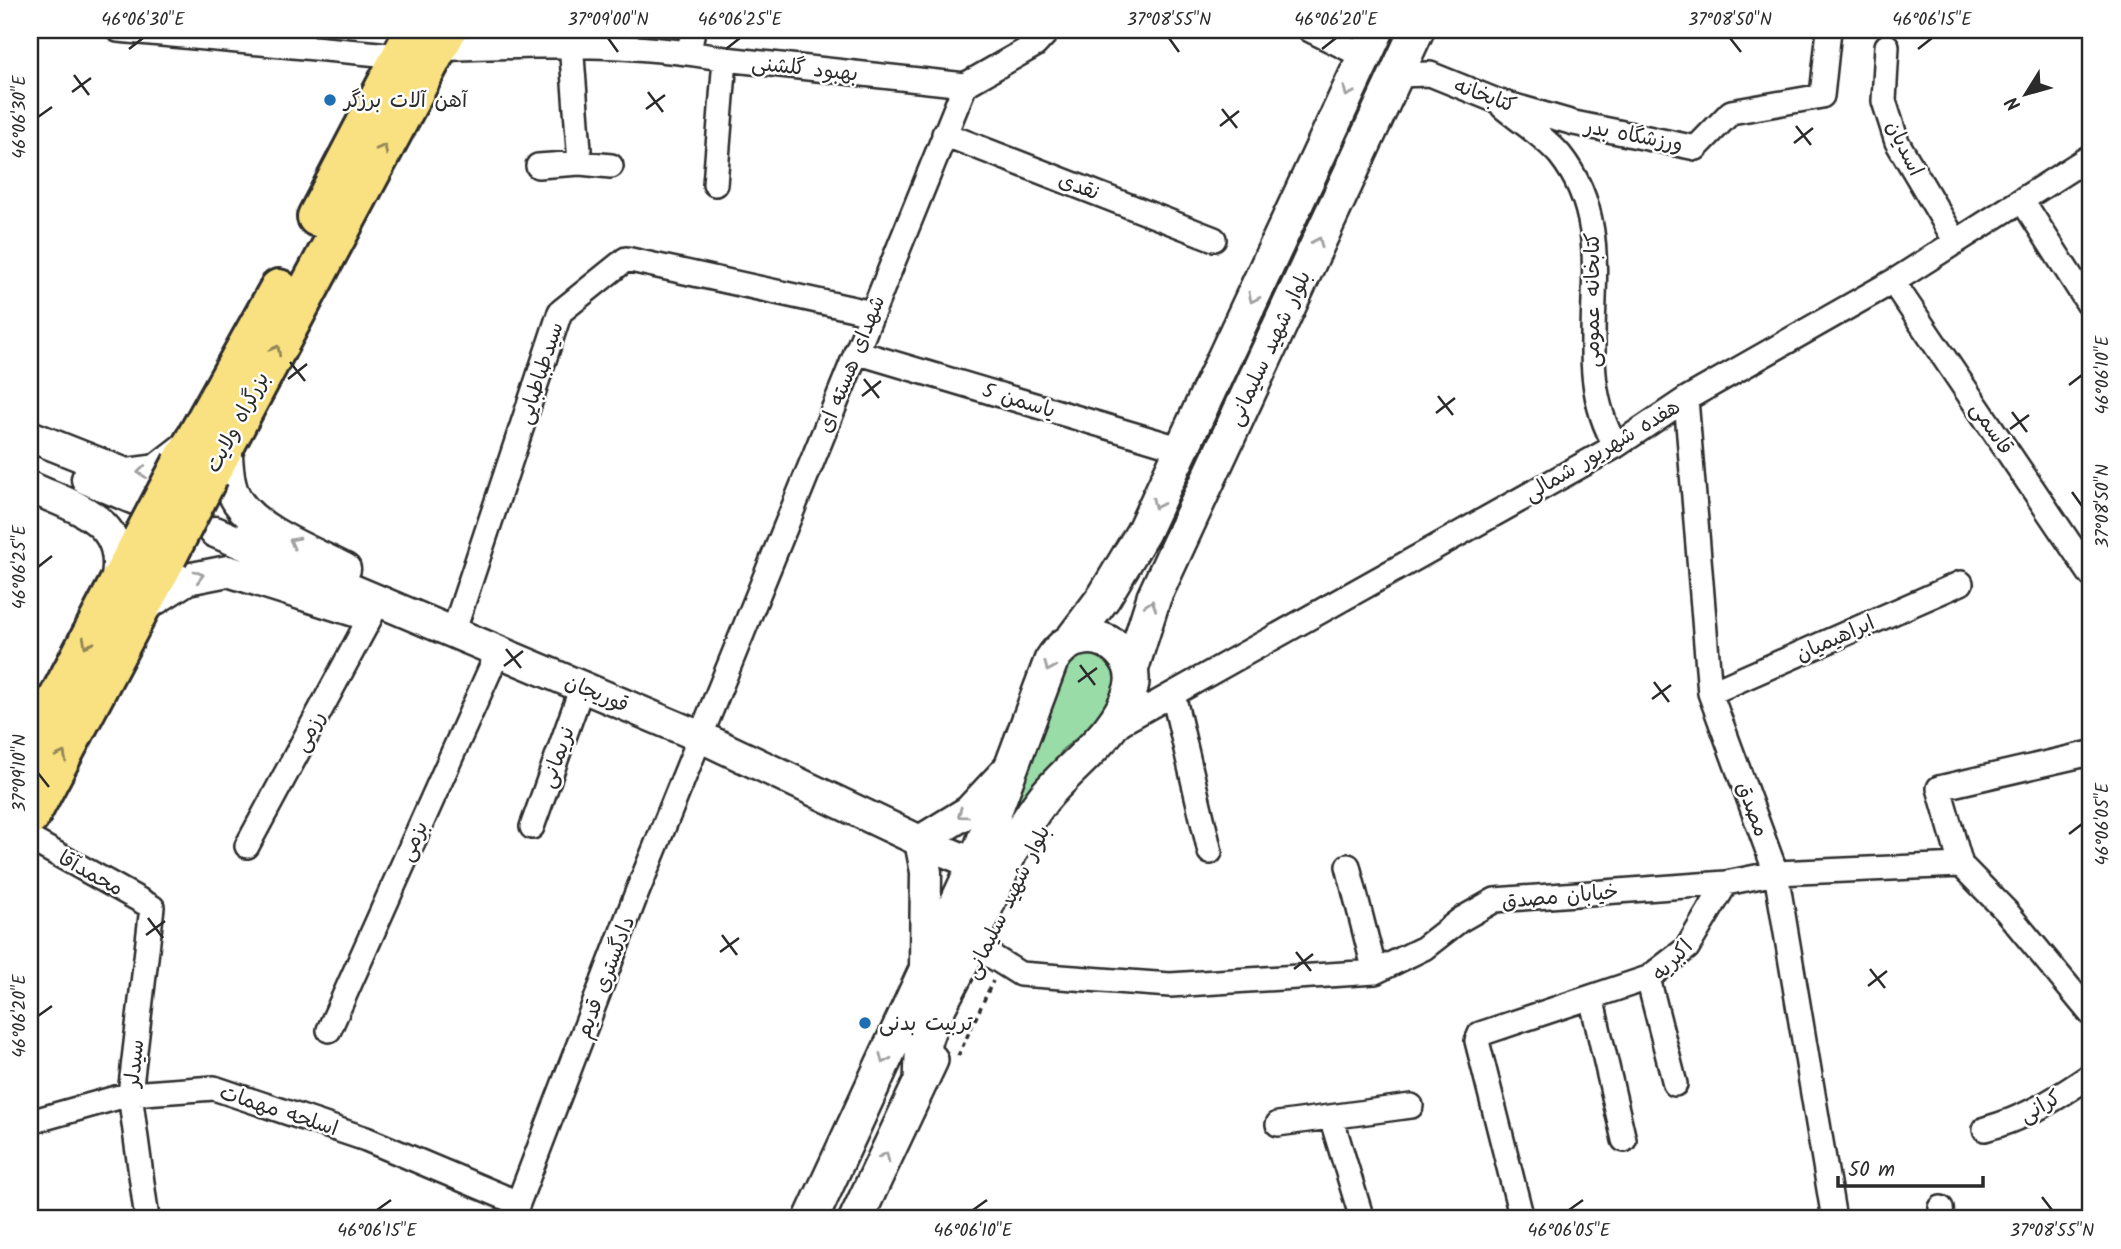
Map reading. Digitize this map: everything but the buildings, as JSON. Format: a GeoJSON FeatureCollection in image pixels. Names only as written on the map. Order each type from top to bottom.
{"type":"FeatureCollection","features":[{"type":"Feature","properties":{"kind":"highway","name":"بزرگراه ولایت"},"geometry":{"type":"LineString","coordinates":[[30,816],[127,601],[425,41]]}},
{"type":"Feature","properties":{"kind":"highway","name":"بزرگراه ولایت"},"geometry":{"type":"LineString","coordinates":[[30,752],[127,601]]}},
{"type":"Feature","properties":{"kind":"main road","name":"بلوار شهید سلیمانی"},"geometry":{"type":"LineString","coordinates":[[856,1219],[964,989],[985,952],[1069,775],[1124,709],[1132,685],[1131,670],[1154,597],[1417,30]]}},
{"type":"Feature","properties":{"kind":"main road","name":"بلوار شهید سلیمانی"},"geometry":{"type":"LineString","coordinates":[[987,870],[1011,766],[1051,661],[1059,649],[1071,641],[1104,597],[1143,532],[1371,43]]}},
{"type":"Feature","properties":{"kind":"main road"},"geometry":{"type":"LineString","coordinates":[[1071,641],[1101,639],[1114,645],[1125,656],[1131,670]]}},
{"type":"Feature","properties":{"kind":"main road"},"geometry":{"type":"LineString","coordinates":[[811,1219],[925,968],[987,870],[1044,799],[1069,775]]}},
{"type":"Feature","properties":{"kind":"main road"},"geometry":{"type":"LineString","coordinates":[[921,1080],[924,1042],[987,870]]}},
{"type":"Feature","properties":{"kind":"street","name":"بهبود گلشنی"},"geometry":{"type":"LineString","coordinates":[[118,30],[425,41],[571,43],[688,52],[725,60],[965,85]]}},
{"type":"Feature","properties":{"kind":"street"},"geometry":{"type":"LineString","coordinates":[[688,52],[693,30]]}},
{"type":"Feature","properties":{"kind":"street"},"geometry":{"type":"LineString","coordinates":[[965,85],[1035,45],[1049,30]]}},
{"type":"Feature","properties":{"kind":"street"},"geometry":{"type":"LineString","coordinates":[[1310,30],[1371,43]]}},
{"type":"Feature","properties":{"kind":"street","name":"ورزشگاه بدر"},"geometry":{"type":"LineString","coordinates":[[1574,123],[1696,148],[1731,112],[1822,96],[1829,30]]}},
{"type":"Feature","properties":{"kind":"street"},"geometry":{"type":"LineString","coordinates":[[571,43],[580,163]]}},
{"type":"Feature","properties":{"kind":"street","name":"اسدیان"},"geometry":{"type":"LineString","coordinates":[[1886,46],[1884,101],[1897,142],[1956,242]]}},
{"type":"Feature","properties":{"kind":"street"},"geometry":{"type":"LineString","coordinates":[[715,184],[725,60]]}},
{"type":"Feature","properties":{"kind":"street","name":"کتابخانه"},"geometry":{"type":"LineString","coordinates":[[1396,75],[1430,74],[1497,101],[1574,123]]}},
{"type":"Feature","properties":{"kind":"street","name":"شهدای هسته ای"},"geometry":{"type":"LineString","coordinates":[[701,737],[965,85]]}},
{"type":"Feature","properties":{"kind":"street","name":"کتابخانه عمومی"},"geometry":{"type":"LineString","coordinates":[[1497,101],[1560,155],[1589,211],[1595,243],[1592,373],[1601,422],[1616,446]]}},
{"type":"Feature","properties":{"kind":"street","name":"نقدی"},"geometry":{"type":"LineString","coordinates":[[944,134],[1214,239]]}},
{"type":"Feature","properties":{"kind":"street","name":"هفده شهریور شمالی"},"geometry":{"type":"LineString","coordinates":[[1106,731],[1616,446],[1686,399],[1893,282],[2091,156]]}},
{"type":"Feature","properties":{"kind":"street"},"geometry":{"type":"LineString","coordinates":[[538,166],[580,163],[611,166]]}},
{"type":"Feature","properties":{"kind":"street"},"geometry":{"type":"LineString","coordinates":[[2022,200],[2091,308]]}},
{"type":"Feature","properties":{"kind":"street","name":"سیدطباطبایی"},"geometry":{"type":"LineString","coordinates":[[453,633],[560,312],[626,259],[872,313]]}},
{"type":"Feature","properties":{"kind":"street","name":"قاسمی"},"geometry":{"type":"LineString","coordinates":[[1893,282],[2091,575]]}},
{"type":"Feature","properties":{"kind":"street","name":"یاسمن 5"},"geometry":{"type":"LineString","coordinates":[[856,352],[1182,449]]}},
{"type":"Feature","properties":{"kind":"street","name":"مصدق"},"geometry":{"type":"LineString","coordinates":[[1686,399],[1710,693],[1776,873],[1834,1219]]}},
{"type":"Feature","properties":{"kind":"street"},"geometry":{"type":"LineString","coordinates":[[30,436],[112,470],[141,474],[204,454],[229,480],[237,501],[255,521],[363,579],[407,614]]}},
{"type":"Feature","properties":{"kind":"street"},"geometry":{"type":"LineString","coordinates":[[30,454],[135,499]]}},
{"type":"Feature","properties":{"kind":"street"},"geometry":{"type":"LineString","coordinates":[[30,487],[94,516],[108,530],[118,547],[127,601],[187,579],[228,571],[371,616],[407,614]]}},
{"type":"Feature","properties":{"kind":"street","name":"قوریجان"},"geometry":{"type":"LineString","coordinates":[[215,533],[701,737],[987,870]]}},
{"type":"Feature","properties":{"kind":"street","name":"ابراهیمیان"},"geometry":{"type":"LineString","coordinates":[[1710,693],[1961,583]]}},
{"type":"Feature","properties":{"kind":"street","name":"رزمی"},"geometry":{"type":"LineString","coordinates":[[247,846],[371,616]]}},
{"type":"Feature","properties":{"kind":"street","name":"بزمی"},"geometry":{"type":"LineString","coordinates":[[329,1030],[498,652]]}},
{"type":"Feature","properties":{"kind":"street","name":"نریمانی"},"geometry":{"type":"LineString","coordinates":[[532,827],[582,687]]}},
{"type":"Feature","properties":{"kind":"street"},"geometry":{"type":"LineString","coordinates":[[1173,694],[1210,852]]}},
{"type":"Feature","properties":{"kind":"street","name":"دادگستری قدیم"},"geometry":{"type":"LineString","coordinates":[[515,1211],[701,737]]}},
{"type":"Feature","properties":{"kind":"street"},"geometry":{"type":"LineString","coordinates":[[2091,753],[1939,788],[1961,865],[2006,911],[2091,1014]]}},
{"type":"Feature","properties":{"kind":"street"},"geometry":{"type":"LineString","coordinates":[[925,968],[926,872],[920,841],[968,811],[1011,766]]}},
{"type":"Feature","properties":{"kind":"street","name":"محمدآقا"},"geometry":{"type":"LineString","coordinates":[[30,839],[152,907]]}},
{"type":"Feature","properties":{"kind":"street","name":"خیابان مصدق"},"geometry":{"type":"LineString","coordinates":[[985,952],[1020,974],[1170,985],[1375,972],[1424,948],[1460,920],[1495,900],[1726,883],[1776,873],[1961,865]]}},
{"type":"Feature","properties":{"kind":"street"},"geometry":{"type":"LineString","coordinates":[[1348,866],[1375,972]]}},
{"type":"Feature","properties":{"kind":"street","name":"اکبریه"},"geometry":{"type":"LineString","coordinates":[[1675,1084],[1648,978],[1687,948],[1726,883]]}},
{"type":"Feature","properties":{"kind":"street","name":"سیدلر"},"geometry":{"type":"LineString","coordinates":[[147,1219],[130,1094],[152,907]]}},
{"type":"Feature","properties":{"kind":"street"},"geometry":{"type":"LineString","coordinates":[[1522,1219],[1476,1041],[1480,1034],[1490,1030],[1648,978]]}},
{"type":"Feature","properties":{"kind":"street"},"geometry":{"type":"LineString","coordinates":[[1591,997],[1623,1140]]}},
{"type":"Feature","properties":{"kind":"street","name":"کرانی"},"geometry":{"type":"LineString","coordinates":[[1985,1129],[2020,1120],[2043,1108],[2091,1075]]}},
{"type":"Feature","properties":{"kind":"street","name":"اسلحه مهمات"},"geometry":{"type":"LineString","coordinates":[[30,1122],[130,1094],[214,1088],[366,1139],[515,1211]]}},
{"type":"Feature","properties":{"kind":"street"},"geometry":{"type":"LineString","coordinates":[[1278,1124],[1411,1106]]}},
{"type":"Feature","properties":{"kind":"street"},"geometry":{"type":"LineString","coordinates":[[1331,1117],[1362,1219]]}},
{"type":"Feature","properties":{"kind":"green space"},"geometry":{"type":"Polygon","coordinates":[[[1091,653],[1103,659],[1110,667],[1120,691],[1107,715],[1063,749],[1008,839],[1000,838],[1030,748],[1071,655],[1091,653]]]}},
{"type":"Feature","properties":{"kind":"place","name":"آهن آلات برزگر"},"geometry":{"type":"Point","coordinates":[330,100]}},
{"type":"Feature","properties":{"kind":"place","name":"تربیت بدنی"},"geometry":{"type":"Point","coordinates":[865,1023]}}]}
